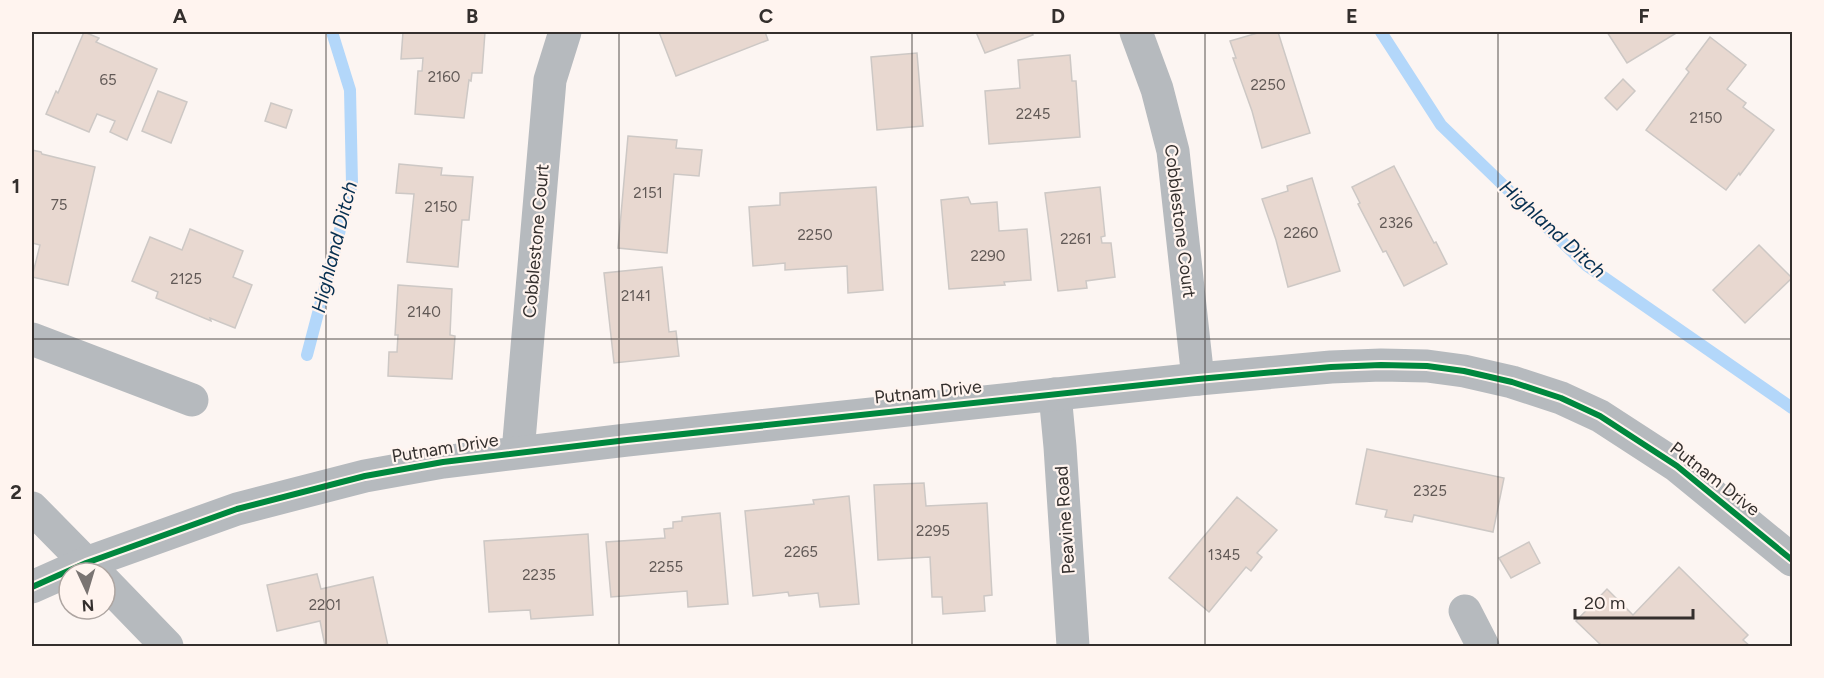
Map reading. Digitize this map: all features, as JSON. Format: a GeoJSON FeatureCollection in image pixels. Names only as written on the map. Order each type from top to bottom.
{"type":"FeatureCollection","features":[{"type":"Feature","properties":{"kind":"street","name":"Cobblestone Court"},"geometry":{"type":"LineString","coordinates":[[518,453],[550,80],[565,32]]}},
{"type":"Feature","properties":{"kind":"street","name":"Cobblestone Court"},"geometry":{"type":"LineString","coordinates":[[1136,32],[1157,89],[1173,151],[1198,379]]}},
{"type":"Feature","properties":{"kind":"street"},"geometry":{"type":"LineString","coordinates":[[32,339],[192,400]]}},
{"type":"Feature","properties":{"kind":"street","name":"Putnam Drive"},"geometry":{"type":"LineString","coordinates":[[117,563],[237,509],[365,476],[443,462],[1198,379],[1381,364],[1427,366],[1464,371],[1512,382],[1571,402],[1600,416],[1677,466],[1792,560]]}},
{"type":"Feature","properties":{"kind":"street","name":"Peavine Road"},"geometry":{"type":"LineString","coordinates":[[1055,394],[1073,646]]}},
{"type":"Feature","properties":{"kind":"street"},"geometry":{"type":"LineString","coordinates":[[32,508],[84,561]]}},
{"type":"Feature","properties":{"kind":"street","name":"Putnam Drive"},"geometry":{"type":"LineString","coordinates":[[32,587],[57,582]]}},
{"type":"Feature","properties":{"kind":"street"},"geometry":{"type":"LineString","coordinates":[[117,595],[167,646]]}},
{"type":"Feature","properties":{"kind":"street"},"geometry":{"type":"LineString","coordinates":[[1465,611],[1483,646]]}},
{"type":"Feature","properties":{"kind":"building"},"geometry":{"type":"Polygon","coordinates":[[[84,32],[99,38],[96,42],[157,69],[127,140],[110,132],[115,121],[97,114],[89,132],[46,114],[56,91],[58,93],[84,32]]]}},
{"type":"Feature","properties":{"kind":"building"},"geometry":{"type":"Polygon","coordinates":[[[403,32],[485,32],[482,73],[472,73],[471,81],[469,80],[464,118],[415,114],[418,71],[422,71],[423,58],[401,59],[403,32]]]}},
{"type":"Feature","properties":{"kind":"building"},"geometry":{"type":"Polygon","coordinates":[[[659,32],[765,32],[768,40],[676,76],[659,32]]]}},
{"type":"Feature","properties":{"kind":"building"},"geometry":{"type":"Polygon","coordinates":[[[976,32],[1031,32],[1033,35],[985,53],[976,32]]]}},
{"type":"Feature","properties":{"kind":"building"},"geometry":{"type":"Polygon","coordinates":[[[1261,32],[1278,32],[1310,133],[1262,148],[1252,111],[1233,58],[1236,58],[1230,41],[1261,32]]]}},
{"type":"Feature","properties":{"kind":"building"},"geometry":{"type":"Polygon","coordinates":[[[1607,32],[1678,32],[1627,63],[1607,32]]]}},
{"type":"Feature","properties":{"kind":"building"},"geometry":{"type":"Polygon","coordinates":[[[1710,37],[1746,65],[1727,89],[1746,103],[1743,107],[1774,130],[1726,190],[1646,130],[1689,72],[1686,69],[1710,37]]]}},
{"type":"Feature","properties":{"kind":"building"},"geometry":{"type":"Polygon","coordinates":[[[917,53],[923,126],[877,130],[871,57],[917,53]]]}},
{"type":"Feature","properties":{"kind":"building"},"geometry":{"type":"Polygon","coordinates":[[[1070,55],[1072,81],[1076,81],[1080,137],[989,144],[985,91],[1020,88],[1018,60],[1070,55]]]}},
{"type":"Feature","properties":{"kind":"building"},"geometry":{"type":"Polygon","coordinates":[[[1623,79],[1635,91],[1617,110],[1605,98],[1623,79]]]}},
{"type":"Feature","properties":{"kind":"building"},"geometry":{"type":"Polygon","coordinates":[[[158,91],[187,102],[171,143],[142,131],[158,91]]]}},
{"type":"Feature","properties":{"kind":"building"},"geometry":{"type":"Polygon","coordinates":[[[271,103],[292,110],[286,128],[265,121],[271,103]]]}},
{"type":"Feature","properties":{"kind":"building"},"geometry":{"type":"Polygon","coordinates":[[[628,136],[677,140],[676,148],[702,150],[699,176],[674,174],[667,253],[618,248],[628,136]]]}},
{"type":"Feature","properties":{"kind":"building"},"geometry":{"type":"Polygon","coordinates":[[[32,150],[95,167],[68,285],[32,277],[40,245],[32,243],[32,150]]]}},
{"type":"Feature","properties":{"kind":"building"},"geometry":{"type":"Polygon","coordinates":[[[399,164],[442,168],[441,175],[473,177],[469,220],[462,220],[458,267],[407,262],[414,194],[396,193],[399,164]]]}},
{"type":"Feature","properties":{"kind":"building"},"geometry":{"type":"Polygon","coordinates":[[[1394,166],[1447,264],[1404,286],[1386,251],[1383,252],[1358,204],[1360,203],[1352,187],[1394,166]]]}},
{"type":"Feature","properties":{"kind":"building"},"geometry":{"type":"Polygon","coordinates":[[[1312,178],[1340,271],[1288,287],[1276,240],[1262,199],[1288,191],[1287,186],[1312,178]]]}},
{"type":"Feature","properties":{"kind":"building"},"geometry":{"type":"Polygon","coordinates":[[[876,187],[883,290],[848,293],[847,266],[785,270],[785,263],[753,266],[749,207],[780,205],[780,193],[876,187]]]}},
{"type":"Feature","properties":{"kind":"building"},"geometry":{"type":"Polygon","coordinates":[[[1100,187],[1105,236],[1101,237],[1102,243],[1111,243],[1115,277],[1086,281],[1087,288],[1058,291],[1045,193],[1100,187]]]}},
{"type":"Feature","properties":{"kind":"building"},"geometry":{"type":"Polygon","coordinates":[[[968,197],[971,204],[997,202],[999,231],[1027,229],[1031,280],[1004,282],[1005,285],[949,289],[941,200],[968,197]]]}},
{"type":"Feature","properties":{"kind":"building"},"geometry":{"type":"Polygon","coordinates":[[[190,229],[243,251],[233,277],[252,285],[235,328],[210,318],[211,321],[156,298],[158,292],[132,281],[150,237],[182,250],[190,229]]]}},
{"type":"Feature","properties":{"kind":"building"},"geometry":{"type":"Polygon","coordinates":[[[1759,245],[1792,278],[1745,323],[1713,290],[1759,245]]]}},
{"type":"Feature","properties":{"kind":"building"},"geometry":{"type":"Polygon","coordinates":[[[662,267],[669,332],[676,331],[679,356],[614,363],[604,273],[662,267]]]}},
{"type":"Feature","properties":{"kind":"building"},"geometry":{"type":"Polygon","coordinates":[[[398,285],[452,289],[450,335],[455,336],[452,379],[388,376],[389,352],[397,352],[398,335],[395,335],[398,285]]]}},
{"type":"Feature","properties":{"kind":"building"},"geometry":{"type":"Polygon","coordinates":[[[1367,449],[1504,478],[1493,532],[1414,515],[1412,522],[1385,517],[1387,510],[1356,504],[1367,449]]]}},
{"type":"Feature","properties":{"kind":"building"},"geometry":{"type":"Polygon","coordinates":[[[924,483],[926,506],[987,503],[992,595],[984,596],[985,611],[943,614],[942,597],[932,597],[930,557],[878,560],[874,485],[924,483]]]}},
{"type":"Feature","properties":{"kind":"building"},"geometry":{"type":"Polygon","coordinates":[[[849,496],[859,604],[820,607],[818,593],[789,596],[788,592],[753,596],[745,511],[814,504],[813,500],[849,496]]]}},
{"type":"Feature","properties":{"kind":"building"},"geometry":{"type":"Polygon","coordinates":[[[1237,497],[1277,530],[1257,553],[1262,557],[1251,571],[1246,567],[1209,612],[1169,578],[1237,497]]]}},
{"type":"Feature","properties":{"kind":"building"},"geometry":{"type":"Polygon","coordinates":[[[720,513],[728,604],[688,607],[687,591],[611,597],[606,542],[665,538],[664,529],[673,528],[673,522],[682,521],[682,517],[720,513]]]}},
{"type":"Feature","properties":{"kind":"building"},"geometry":{"type":"Polygon","coordinates":[[[588,534],[593,615],[531,619],[530,610],[489,612],[484,541],[588,534]]]}},
{"type":"Feature","properties":{"kind":"building"},"geometry":{"type":"Polygon","coordinates":[[[1529,542],[1540,563],[1511,578],[1499,558],[1529,542]]]}},
{"type":"Feature","properties":{"kind":"building"},"geometry":{"type":"Polygon","coordinates":[[[1679,567],[1748,635],[1743,640],[1750,646],[1602,646],[1576,621],[1607,589],[1633,615],[1679,567]]]}},
{"type":"Feature","properties":{"kind":"building"},"geometry":{"type":"Polygon","coordinates":[[[317,574],[321,589],[373,577],[388,646],[325,646],[320,621],[277,631],[267,585],[317,574]]]}},
{"type":"Feature","properties":{"kind":"waterway","name":"Highland Ditch"},"geometry":{"type":"LineString","coordinates":[[307,355],[352,184],[350,90],[332,32]]}},
{"type":"Feature","properties":{"kind":"waterway","name":"Highland Ditch"},"geometry":{"type":"LineString","coordinates":[[1381,32],[1441,125],[1586,265],[1792,408]]}},
{"type":"Feature","properties":{"kind":"cycle path"},"geometry":{"type":"LineString","coordinates":[[32,587],[86,563],[237,509],[365,476],[443,462],[1198,379],[1331,367],[1381,365],[1427,366],[1464,371],[1512,382],[1561,398],[1600,416],[1677,466],[1792,560]]}}]}
